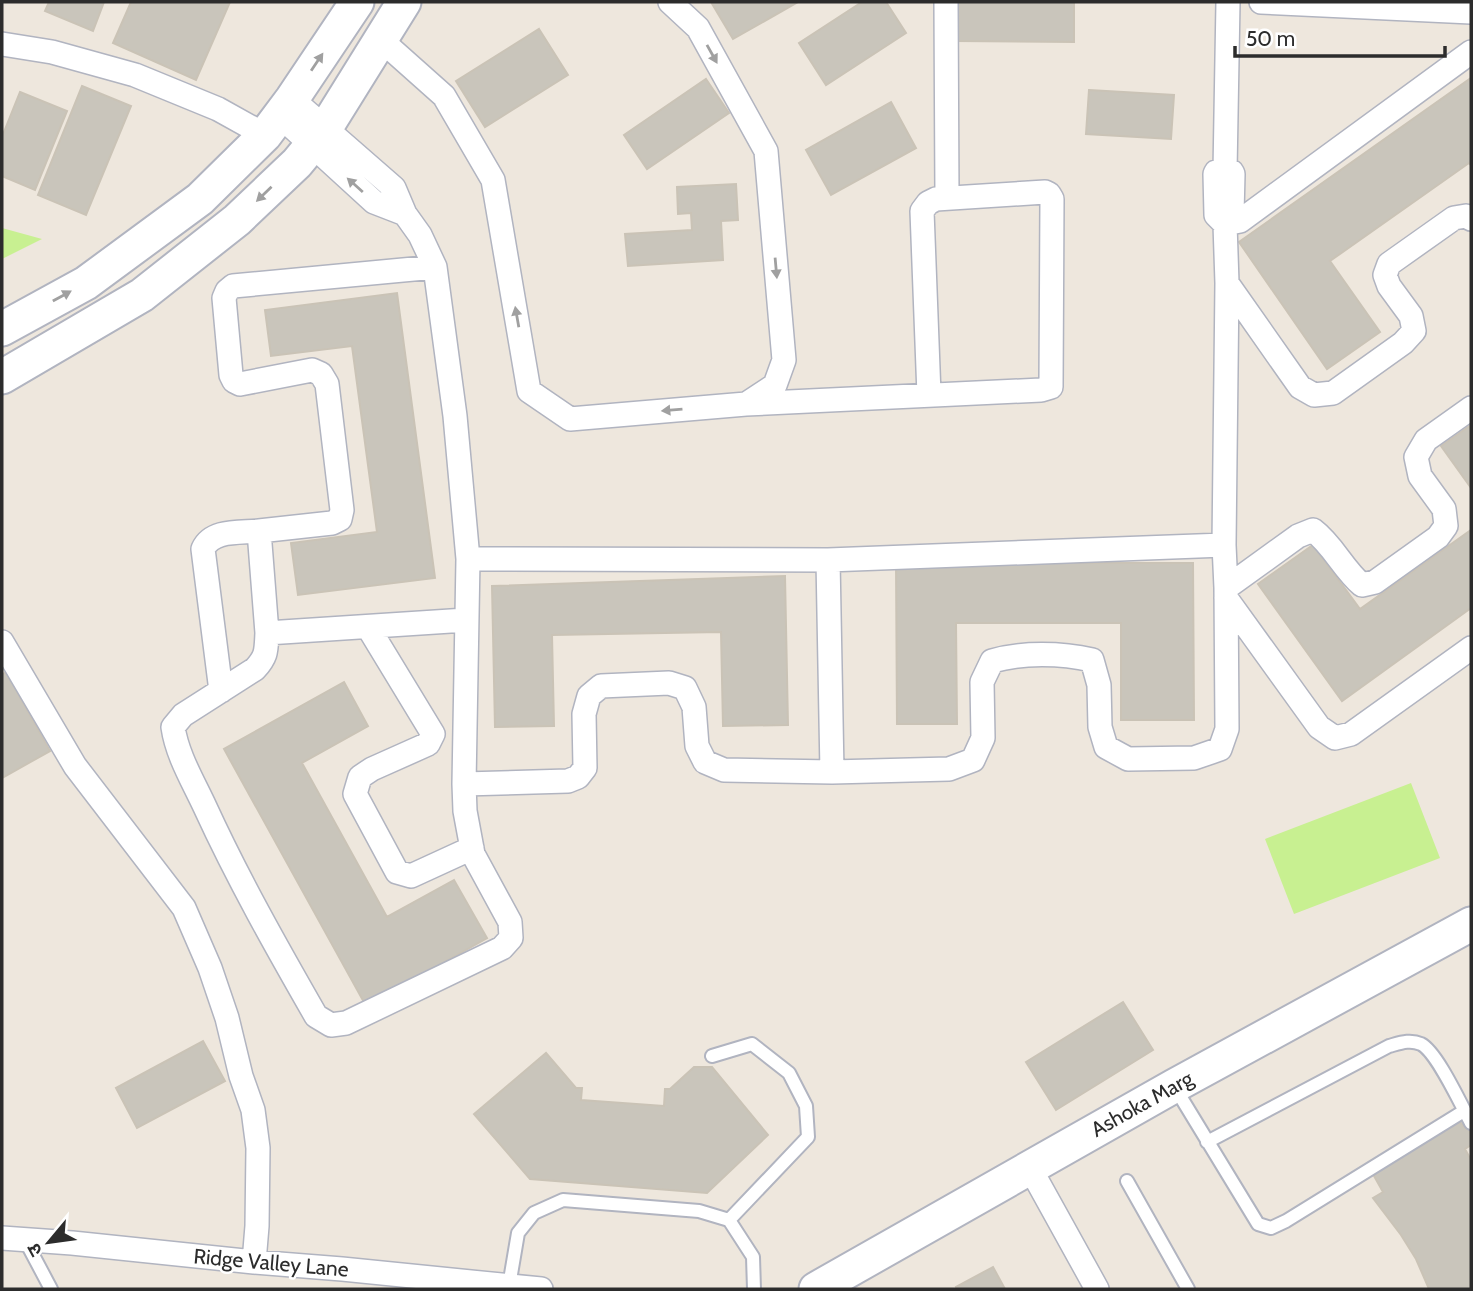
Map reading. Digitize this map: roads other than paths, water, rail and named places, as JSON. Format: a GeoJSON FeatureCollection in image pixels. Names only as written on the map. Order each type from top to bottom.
{"type":"FeatureCollection","features":[{"type":"Feature","properties":{"kind":"street"},"geometry":{"type":"LineString","coordinates":[[2,329],[86,283],[200,199],[279,117],[357,2]]}},
{"type":"Feature","properties":{"kind":"street"},"geometry":{"type":"LineString","coordinates":[[2,377],[142,295],[237,220],[297,163],[318,137],[404,2]]}},
{"type":"Feature","properties":{"kind":"street"},"geometry":{"type":"LineString","coordinates":[[670,2],[698,28],[766,151],[784,360],[775,385],[746,404]]}},
{"type":"Feature","properties":{"kind":"street"},"geometry":{"type":"LineString","coordinates":[[946,2],[947,198]]}},
{"type":"Feature","properties":{"kind":"street"},"geometry":{"type":"LineString","coordinates":[[464,784],[568,781],[578,777],[585,768],[584,714],[589,696],[601,686],[669,683],[685,688],[694,707],[697,746],[705,762],[724,770],[832,772],[949,769],[973,760],[983,738],[982,682],[992,662],[1009,656],[1071,655],[1092,660],[1099,685],[1100,727],[1106,747],[1128,759],[1194,758],[1220,749],[1227,729],[1224,545],[1227,283],[1225,224],[1216,215],[1214,174],[1225,171],[1228,2]]}},
{"type":"Feature","properties":{"kind":"street"},"geometry":{"type":"LineString","coordinates":[[1261,2],[1471,12]]}},
{"type":"Feature","properties":{"kind":"street"},"geometry":{"type":"LineString","coordinates":[[380,39],[444,96],[493,180],[530,391],[569,419],[746,404],[1041,390],[1051,387],[1052,199],[1049,194],[1045,192],[936,199],[928,203],[922,211],[929,395]]}},
{"type":"Feature","properties":{"kind":"street"},"geometry":{"type":"LineString","coordinates":[[2,44],[52,52],[135,75],[218,109],[279,117],[318,137],[394,187],[405,214],[420,235],[435,267],[456,416],[468,559],[465,811],[473,854],[510,922],[511,938],[502,948],[346,1023],[331,1025],[316,1016],[262,921],[175,744],[173,727],[183,715],[254,669],[264,659],[267,633],[259,531]]}},
{"type":"Feature","properties":{"kind":"street"},"geometry":{"type":"LineString","coordinates":[[1225,224],[1240,221],[1471,52]]}},
{"type":"Feature","properties":{"kind":"street"},"geometry":{"type":"LineString","coordinates":[[1227,283],[1300,387],[1314,395],[1334,393],[1403,343],[1414,331],[1410,316],[1385,275],[1389,264],[1454,218],[1466,216],[1471,219]]}},
{"type":"Feature","properties":{"kind":"street"},"geometry":{"type":"LineString","coordinates":[[220,691],[203,549],[207,541],[214,536],[332,523],[340,519],[342,510],[327,384],[321,374],[312,370],[240,384],[234,381],[231,375],[224,298],[226,291],[233,286],[435,267]]}},
{"type":"Feature","properties":{"kind":"street"},"geometry":{"type":"LineString","coordinates":[[1226,593],[1298,536],[1313,530],[1324,538],[1352,577],[1362,585],[1376,582],[1438,537],[1446,526],[1444,509],[1420,476],[1416,457],[1426,440],[1471,408]]}},
{"type":"Feature","properties":{"kind":"street"},"geometry":{"type":"LineString","coordinates":[[468,559],[828,560],[1224,545]]}},
{"type":"Feature","properties":{"kind":"street"},"geometry":{"type":"LineString","coordinates":[[828,560],[832,772]]}},
{"type":"Feature","properties":{"kind":"street"},"geometry":{"type":"LineString","coordinates":[[1226,593],[1319,727],[1335,738],[1351,734],[1471,648]]}},
{"type":"Feature","properties":{"kind":"street"},"geometry":{"type":"LineString","coordinates":[[267,633],[466,620]]}},
{"type":"Feature","properties":{"kind":"street"},"geometry":{"type":"LineString","coordinates":[[368,627],[433,734],[428,744],[360,777],[355,794],[397,872],[411,876],[472,848]]}},
{"type":"Feature","properties":{"kind":"street"},"geometry":{"type":"LineString","coordinates":[[2,642],[75,766],[184,908],[210,968],[253,1110],[258,1148],[254,1262]]}},
{"type":"Feature","properties":{"kind":"street","name":"Ashoka Marg"},"geometry":{"type":"LineString","coordinates":[[816,1289],[1174,1086],[1470,928]]}},
{"type":"Feature","properties":{"kind":"street"},"geometry":{"type":"LineString","coordinates":[[1030,1168],[1097,1289]]}},
{"type":"Feature","properties":{"kind":"street","name":"Ridge Valley Lane"},"geometry":{"type":"LineString","coordinates":[[2,1238],[541,1289]]}},
{"type":"Feature","properties":{"kind":"street"},"geometry":{"type":"LineString","coordinates":[[342,1269],[354,1289]]}},
{"type":"Feature","properties":{"kind":"lane"},"geometry":{"type":"LineString","coordinates":[[1207,1142],[1389,1046],[1407,1041],[1422,1045],[1435,1058],[1471,1123]]}},
{"type":"Feature","properties":{"kind":"lane"},"geometry":{"type":"LineString","coordinates":[[712,1056],[752,1044],[789,1073],[806,1106],[808,1137],[729,1220]]}},
{"type":"Feature","properties":{"kind":"lane"},"geometry":{"type":"LineString","coordinates":[[1174,1086],[1258,1224],[1271,1228],[1464,1111]]}},
{"type":"Feature","properties":{"kind":"lane"},"geometry":{"type":"LineString","coordinates":[[1127,1181],[1188,1289]]}},
{"type":"Feature","properties":{"kind":"lane"},"geometry":{"type":"LineString","coordinates":[[509,1286],[519,1233],[534,1213],[563,1200],[699,1212],[729,1220],[753,1257],[754,1289]]}},
{"type":"Feature","properties":{"kind":"lane"},"geometry":{"type":"LineString","coordinates":[[25,1240],[51,1289]]}}]}
